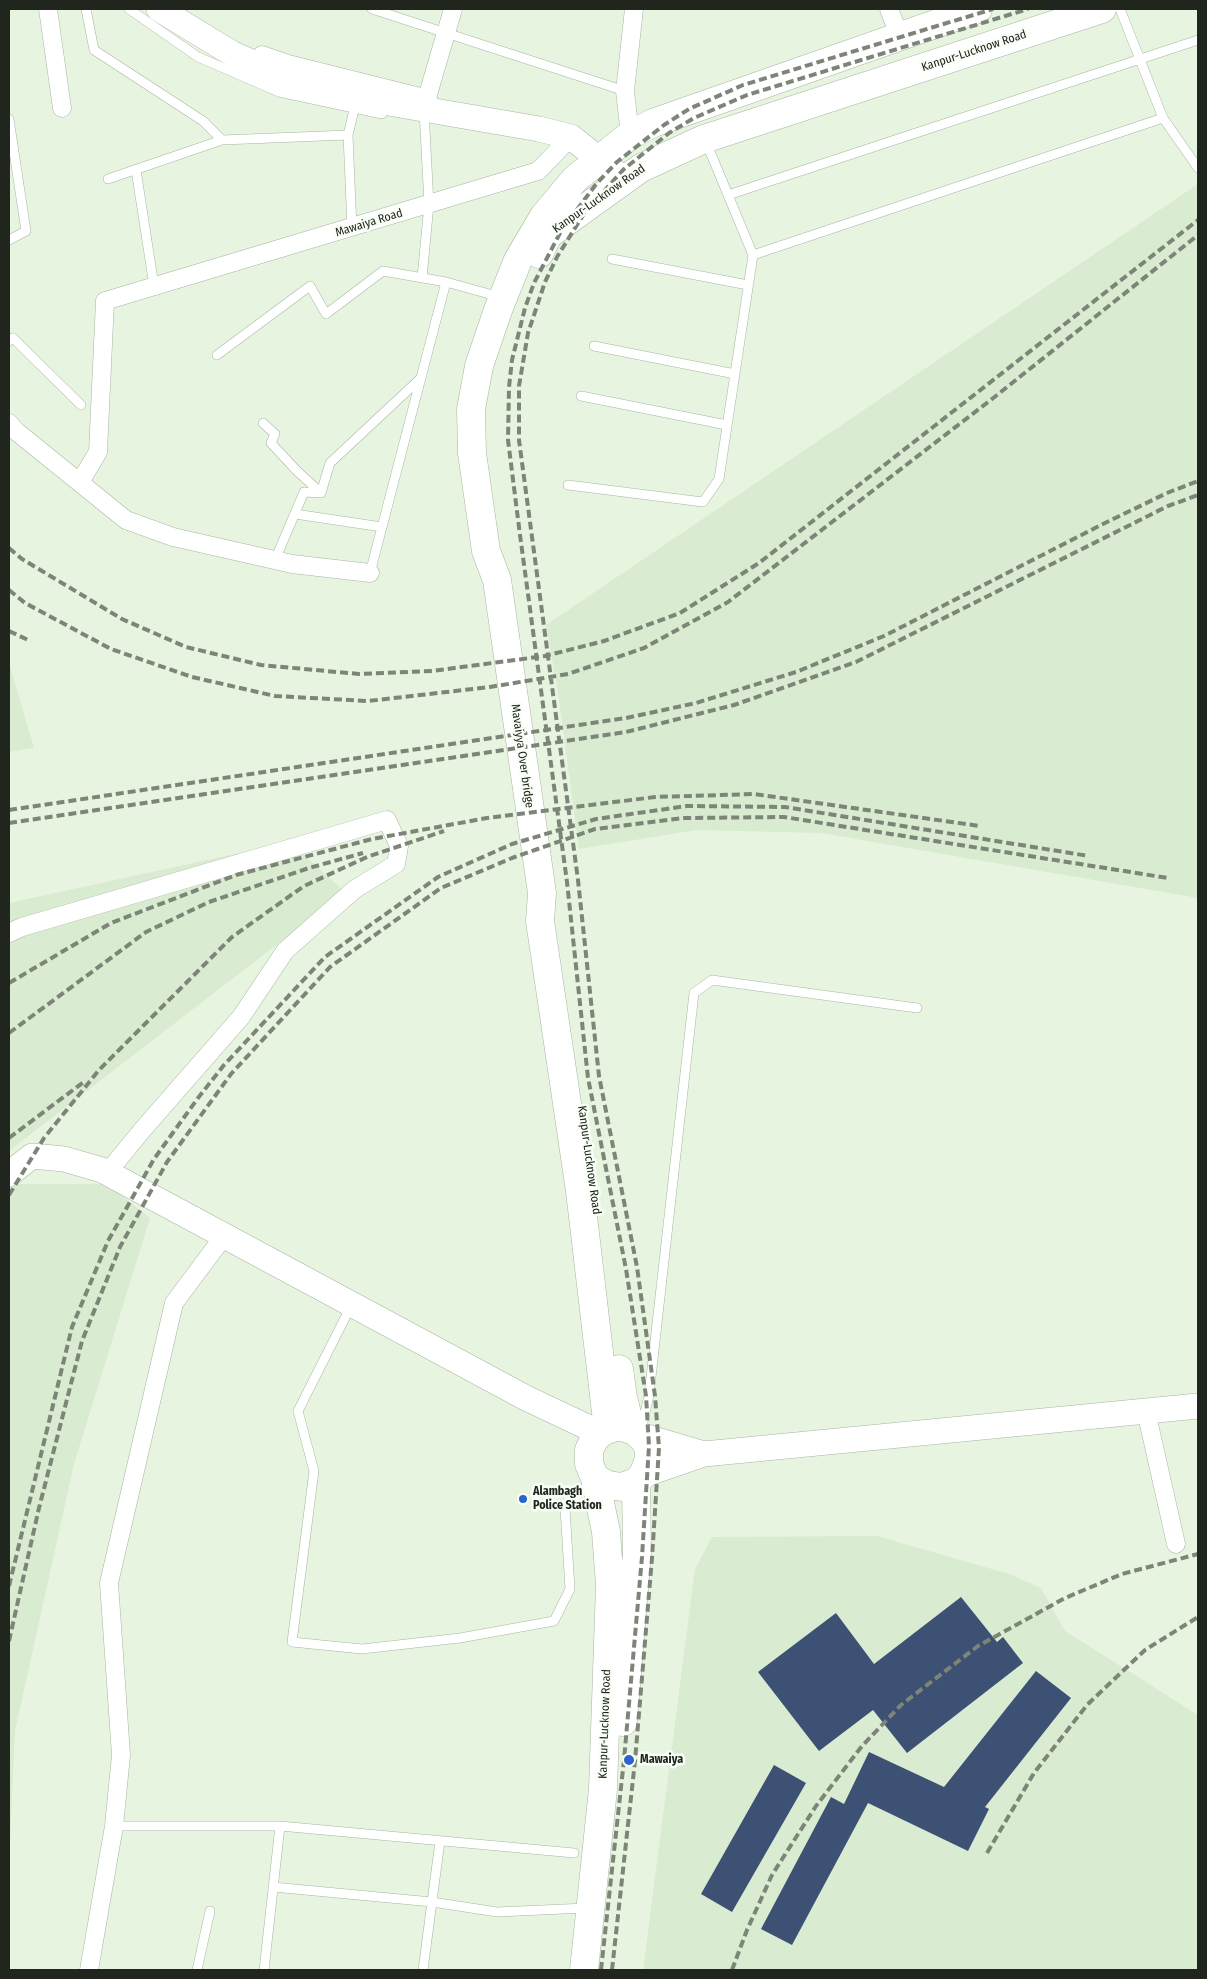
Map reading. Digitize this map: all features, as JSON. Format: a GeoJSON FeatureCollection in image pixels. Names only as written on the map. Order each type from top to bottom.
{"type":"FeatureCollection","features":[{"type":"Feature","properties":{"kind":"main road","name":"Kanpur-Lucknow Road"},"geometry":{"type":"LineString","coordinates":[[507,651],[497,580],[486,551],[483,532],[472,453],[472,408],[479,366],[518,260],[544,216],[576,179],[598,159],[630,135],[653,123],[978,9]]}},
{"type":"Feature","properties":{"kind":"main road","name":"Kanpur-Lucknow Road"},"geometry":{"type":"LineString","coordinates":[[497,580],[502,553],[488,451],[487,416],[494,370],[518,301],[548,235],[641,168],[704,138],[1102,9]]}},
{"type":"Feature","properties":{"kind":"main road","name":"Mavaiyya Over bridge"},"geometry":{"type":"LineString","coordinates":[[507,651],[538,861]]}},
{"type":"Feature","properties":{"kind":"main road","name":"Kanpur-Lucknow Road"},"geometry":{"type":"LineString","coordinates":[[538,861],[542,892],[556,922],[623,1398],[614,1435],[589,1464],[595,1478],[606,1532],[610,1585],[603,1789],[584,1970]]}},
{"type":"Feature","properties":{"kind":"main road","name":"Kanpur-Lucknow Road"},"geometry":{"type":"LineString","coordinates":[[599,1970],[630,1649],[640,1478],[650,1459],[646,1442],[614,1435]]}},
{"type":"Feature","properties":{"kind":"main road"},"geometry":{"type":"LineString","coordinates":[[595,1478],[615,1487],[622,1487],[640,1478]]}},
{"type":"Feature","properties":{"kind":"street"},"geometry":{"type":"LineString","coordinates":[[48,9],[62,108]]}},
{"type":"Feature","properties":{"kind":"street"},"geometry":{"type":"LineString","coordinates":[[159,9],[184,18],[233,54],[306,86],[411,109],[539,129],[571,137],[625,180]]}},
{"type":"Feature","properties":{"kind":"street"},"geometry":{"type":"LineString","coordinates":[[411,109],[446,34],[453,9]]}},
{"type":"Feature","properties":{"kind":"street"},"geometry":{"type":"LineString","coordinates":[[630,135],[625,91],[634,9]]}},
{"type":"Feature","properties":{"kind":"street"},"geometry":{"type":"LineString","coordinates":[[889,9],[899,36]]}},
{"type":"Feature","properties":{"kind":"street","name":"Mawaiya Road"},"geometry":{"type":"LineString","coordinates":[[80,482],[98,452],[105,301],[538,171],[571,137]]}},
{"type":"Feature","properties":{"kind":"street"},"geometry":{"type":"LineString","coordinates":[[9,423],[126,520],[173,537],[292,564],[370,573]]}},
{"type":"Feature","properties":{"kind":"street"},"geometry":{"type":"LineString","coordinates":[[9,933],[22,927],[387,820],[399,846],[396,864],[355,889],[285,951],[241,1017],[107,1173]]}},
{"type":"Feature","properties":{"kind":"street"},"geometry":{"type":"LineString","coordinates":[[9,1174],[32,1156],[64,1159],[107,1173],[526,1398],[614,1435],[704,1454]]}},
{"type":"Feature","properties":{"kind":"street"},"geometry":{"type":"LineString","coordinates":[[89,1970],[114,1826],[121,1755],[109,1582],[174,1303],[224,1236]]}},
{"type":"Feature","properties":{"kind":"street"},"geometry":{"type":"LineString","coordinates":[[640,1478],[704,1454],[1198,1406]]}},
{"type":"Feature","properties":{"kind":"street"},"geometry":{"type":"LineString","coordinates":[[1146,1411],[1176,1544]]}},
{"type":"Feature","properties":{"kind":"lane"},"geometry":{"type":"LineString","coordinates":[[86,9],[94,50],[203,121],[222,140]]}},
{"type":"Feature","properties":{"kind":"lane"},"geometry":{"type":"LineString","coordinates":[[129,9],[198,57],[279,92],[354,110],[411,109],[429,204],[422,278]]}},
{"type":"Feature","properties":{"kind":"lane"},"geometry":{"type":"LineString","coordinates":[[372,9],[625,91]]}},
{"type":"Feature","properties":{"kind":"lane"},"geometry":{"type":"LineString","coordinates":[[1120,9],[1163,118],[1198,168]]}},
{"type":"Feature","properties":{"kind":"lane"},"geometry":{"type":"LineString","coordinates":[[728,195],[1198,40]]}},
{"type":"Feature","properties":{"kind":"lane"},"geometry":{"type":"LineString","coordinates":[[352,228],[348,134],[354,110]]}},
{"type":"Feature","properties":{"kind":"lane"},"geometry":{"type":"LineString","coordinates":[[753,255],[1163,118]]}},
{"type":"Feature","properties":{"kind":"lane"},"geometry":{"type":"LineString","coordinates":[[9,119],[26,231],[9,240]]}},
{"type":"Feature","properties":{"kind":"lane"},"geometry":{"type":"LineString","coordinates":[[108,179],[222,140],[348,134]]}},
{"type":"Feature","properties":{"kind":"lane"},"geometry":{"type":"LineString","coordinates":[[568,485],[703,502],[719,479],[753,255],[704,138]]}},
{"type":"Feature","properties":{"kind":"lane"},"geometry":{"type":"LineString","coordinates":[[136,170],[154,286]]}},
{"type":"Feature","properties":{"kind":"lane"},"geometry":{"type":"LineString","coordinates":[[612,259],[748,285]]}},
{"type":"Feature","properties":{"kind":"lane"},"geometry":{"type":"LineString","coordinates":[[217,355],[310,286],[326,314],[383,271],[446,282],[504,298]]}},
{"type":"Feature","properties":{"kind":"lane"},"geometry":{"type":"LineString","coordinates":[[370,573],[446,282]]}},
{"type":"Feature","properties":{"kind":"lane"},"geometry":{"type":"LineString","coordinates":[[9,341],[13,338],[82,405]]}},
{"type":"Feature","properties":{"kind":"lane"},"geometry":{"type":"LineString","coordinates":[[594,346],[735,374]]}},
{"type":"Feature","properties":{"kind":"lane"},"geometry":{"type":"LineString","coordinates":[[321,493],[330,463],[421,378]]}},
{"type":"Feature","properties":{"kind":"lane"},"geometry":{"type":"LineString","coordinates":[[581,396],[727,425]]}},
{"type":"Feature","properties":{"kind":"lane"},"geometry":{"type":"LineString","coordinates":[[263,423],[275,434],[271,443],[321,493]]}},
{"type":"Feature","properties":{"kind":"lane"},"geometry":{"type":"LineString","coordinates":[[275,560],[304,492],[321,493]]}},
{"type":"Feature","properties":{"kind":"lane"},"geometry":{"type":"LineString","coordinates":[[295,514],[382,527]]}},
{"type":"Feature","properties":{"kind":"lane"},"geometry":{"type":"LineString","coordinates":[[614,1435],[649,1395],[694,993],[712,980],[917,1008]]}},
{"type":"Feature","properties":{"kind":"lane"},"geometry":{"type":"LineString","coordinates":[[352,1304],[298,1411],[314,1471],[292,1642],[362,1649],[460,1638],[554,1621],[570,1590],[565,1508],[595,1478]]}},
{"type":"Feature","properties":{"kind":"lane"},"geometry":{"type":"LineString","coordinates":[[114,1826],[280,1826],[574,1853]]}},
{"type":"Feature","properties":{"kind":"lane"},"geometry":{"type":"LineString","coordinates":[[264,1970],[280,1826]]}},
{"type":"Feature","properties":{"kind":"lane"},"geometry":{"type":"LineString","coordinates":[[423,1970],[440,1841]]}},
{"type":"Feature","properties":{"kind":"lane"},"geometry":{"type":"LineString","coordinates":[[273,1886],[432,1902],[497,1912],[590,1908]]}},
{"type":"Feature","properties":{"kind":"lane"},"geometry":{"type":"LineString","coordinates":[[197,1970],[210,1911]]}},
{"type":"Feature","properties":{"kind":"shaded area"},"geometry":{"type":"Polygon","coordinates":[[[1198,184],[1198,898],[821,833],[696,830],[579,849],[558,692],[546,625],[1198,184]]]}},
{"type":"Feature","properties":{"kind":"shaded area"},"geometry":{"type":"Polygon","coordinates":[[[9,663],[34,748],[9,752],[9,663]]]}},
{"type":"Feature","properties":{"kind":"shaded area"},"geometry":{"type":"Polygon","coordinates":[[[290,842],[345,892],[9,1151],[9,903],[290,842]]]}},
{"type":"Feature","properties":{"kind":"shaded area"},"geometry":{"type":"Polygon","coordinates":[[[16,1184],[107,1184],[150,1218],[74,1464],[15,1731],[9,1863],[9,1190],[16,1184]]]}},
{"type":"Feature","properties":{"kind":"shaded area"},"geometry":{"type":"Polygon","coordinates":[[[877,1536],[1009,1574],[1041,1588],[1065,1631],[1198,1715],[1198,1970],[643,1970],[695,1569],[712,1537],[877,1536]]]}},
{"type":"Feature","properties":{"kind":"building"},"geometry":{"type":"Polygon","coordinates":[[[961,1597],[997,1642],[1003,1637],[1023,1663],[907,1753],[873,1710],[819,1751],[758,1672],[836,1613],[874,1664],[961,1597]]]}},
{"type":"Feature","properties":{"kind":"building"},"geometry":{"type":"Polygon","coordinates":[[[1036,1671],[1071,1698],[985,1807],[989,1809],[968,1851],[868,1803],[792,1945],[761,1929],[831,1797],[844,1804],[869,1752],[944,1787],[1036,1671]]]}},
{"type":"Feature","properties":{"kind":"building"},"geometry":{"type":"Polygon","coordinates":[[[774,1765],[806,1783],[732,1912],[701,1894],[774,1765]]]}},
{"type":"Feature","properties":{"kind":"railway"},"geometry":{"type":"LineString","coordinates":[[601,1970],[624,1760],[642,1557],[649,1446],[646,1396],[626,1269],[588,1078],[567,882],[508,440],[509,387],[512,360],[525,308],[534,283],[561,231],[597,183],[617,162],[664,125],[689,109],[743,85],[993,9]]}},
{"type":"Feature","properties":{"kind":"railway"},"geometry":{"type":"LineString","coordinates":[[612,1970],[635,1761],[659,1448],[655,1396],[637,1267],[599,1076],[578,880],[519,440],[519,386],[528,333],[545,282],[557,257],[585,212],[624,169],[669,133],[694,118],[747,95],[1028,9]]}},
{"type":"Feature","properties":{"kind":"railway"},"geometry":{"type":"LineString","coordinates":[[9,548],[22,559],[122,619],[186,647],[261,665],[359,674],[432,671],[545,656],[604,641],[680,613],[759,563],[1198,220]]}},
{"type":"Feature","properties":{"kind":"railway"},"geometry":{"type":"LineString","coordinates":[[9,590],[25,603],[111,649],[192,677],[275,696],[368,701],[490,687],[568,674],[644,648],[728,602],[992,399],[1198,235]]}},
{"type":"Feature","properties":{"kind":"railway"},"geometry":{"type":"LineString","coordinates":[[9,810],[626,718],[696,703],[796,672],[884,636],[1101,525],[1167,493],[1198,481]]}},
{"type":"Feature","properties":{"kind":"railway"},"geometry":{"type":"LineString","coordinates":[[9,823],[626,732],[734,705],[856,662],[1168,506],[1198,495]]}},
{"type":"Feature","properties":{"kind":"railway"},"geometry":{"type":"LineString","coordinates":[[9,631],[28,640]]}},
{"type":"Feature","properties":{"kind":"railway"},"geometry":{"type":"LineString","coordinates":[[9,983],[111,923],[236,875],[372,839],[487,818],[655,797],[754,794],[980,826]]}},
{"type":"Feature","properties":{"kind":"railway"},"geometry":{"type":"LineString","coordinates":[[9,1586],[72,1327],[108,1241],[154,1159],[224,1065],[325,957],[438,877],[512,844],[596,819],[687,806],[785,807],[1089,856]]}},
{"type":"Feature","properties":{"kind":"railway"},"geometry":{"type":"LineString","coordinates":[[9,1641],[39,1508],[82,1341],[120,1247],[167,1162],[231,1074],[330,967],[441,888],[512,858],[595,829],[683,818],[784,817],[1168,878]]}},
{"type":"Feature","properties":{"kind":"railway"},"geometry":{"type":"LineString","coordinates":[[9,1195],[44,1138],[99,1070],[232,937],[304,886],[367,857],[444,831]]}},
{"type":"Feature","properties":{"kind":"railway"},"geometry":{"type":"LineString","coordinates":[[9,1033],[146,932],[209,902],[309,868],[363,853]]}},
{"type":"Feature","properties":{"kind":"railway"},"geometry":{"type":"LineString","coordinates":[[9,1138],[85,1081]]}},
{"type":"Feature","properties":{"kind":"railway"},"geometry":{"type":"LineString","coordinates":[[732,1970],[747,1930],[772,1875],[816,1806],[862,1746],[901,1705],[978,1646],[1065,1598],[1122,1574],[1198,1554]]}},
{"type":"Feature","properties":{"kind":"railway"},"geometry":{"type":"LineString","coordinates":[[987,1853],[1034,1773],[1087,1705],[1145,1650],[1198,1617]]}},
{"type":"Feature","properties":{"kind":"place","name":"Alambagh Police Station"},"geometry":{"type":"Point","coordinates":[523,1499]}},
{"type":"Feature","properties":{"kind":"place","name":"Mawaiya"},"geometry":{"type":"Point","coordinates":[629,1760]}}]}
